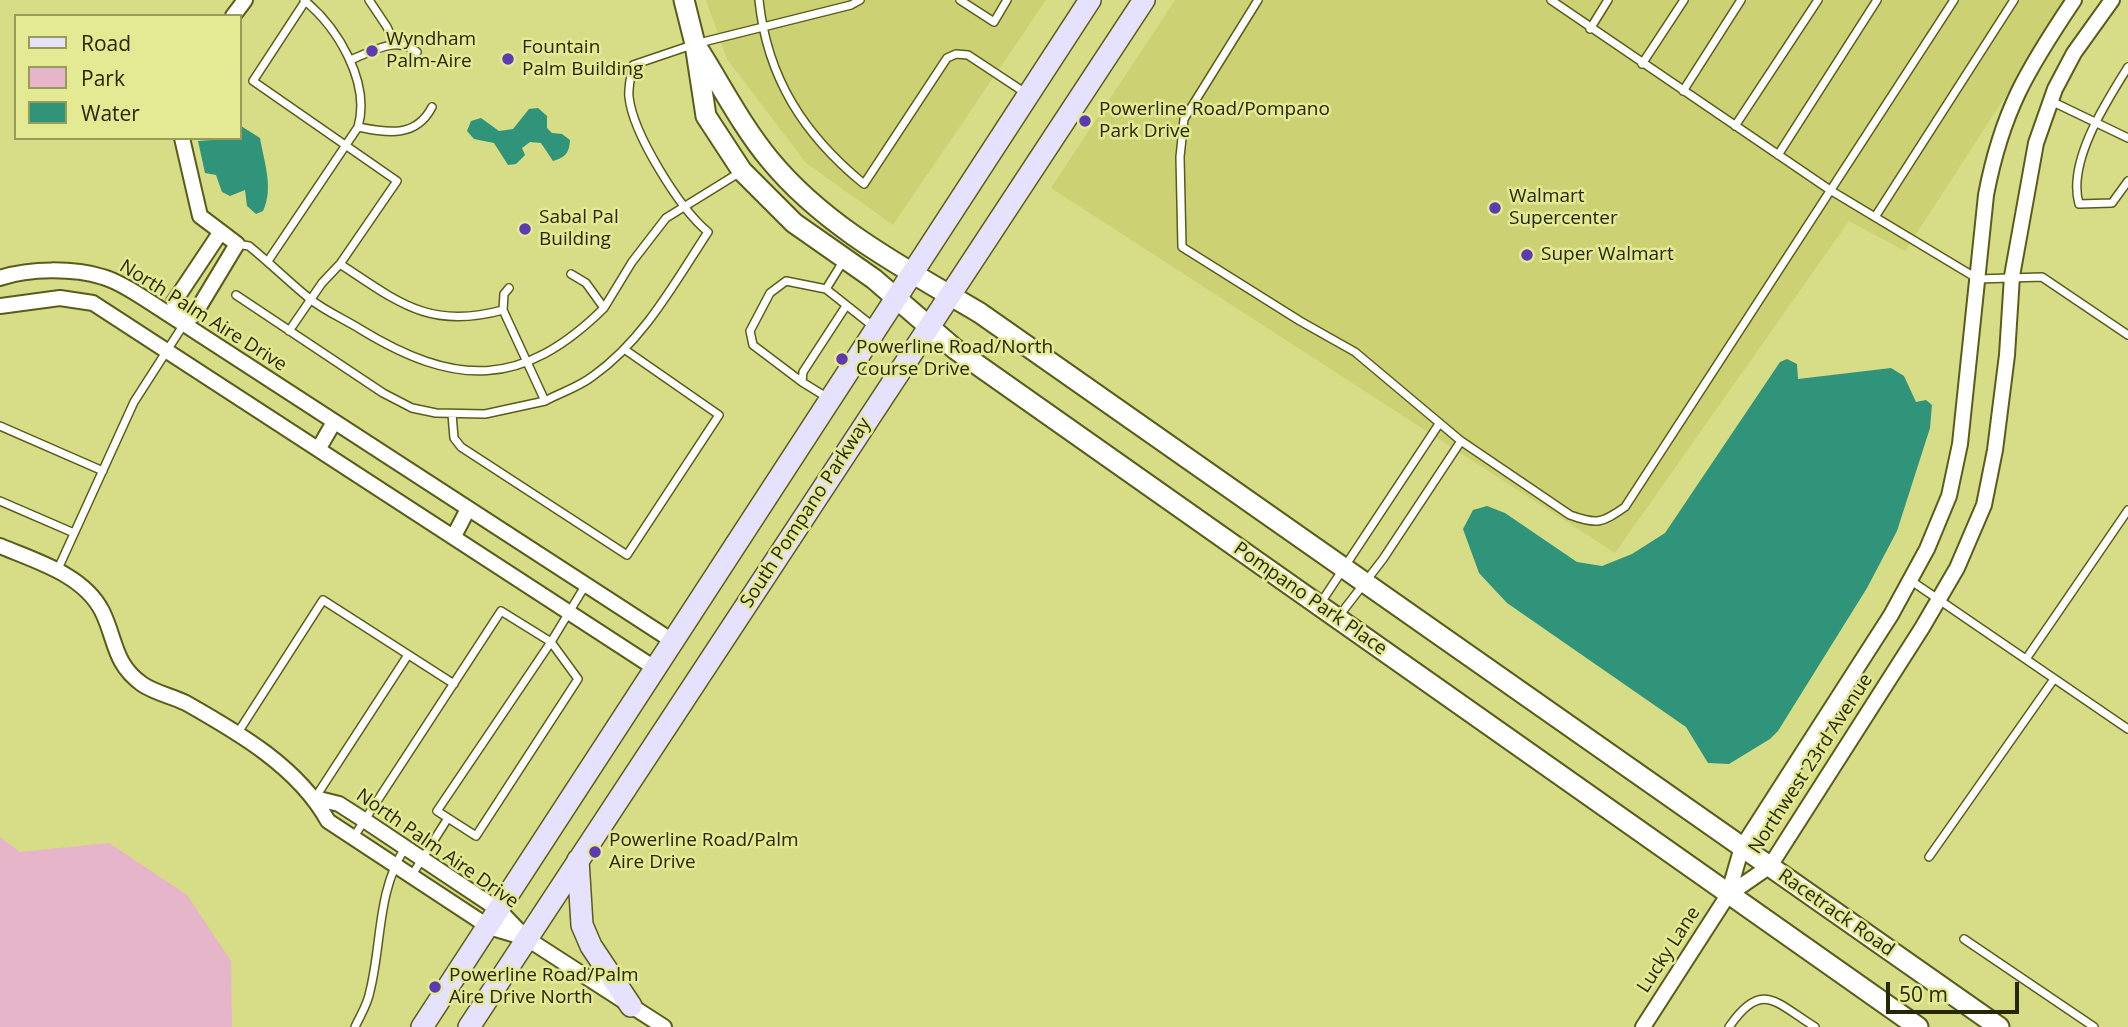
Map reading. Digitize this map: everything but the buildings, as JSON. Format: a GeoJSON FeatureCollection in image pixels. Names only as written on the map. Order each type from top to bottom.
{"type":"FeatureCollection","features":[{"type":"Feature","properties":{"kind":"main road"},"geometry":{"type":"LineString","coordinates":[[422,1027],[653,667],[1090,0]]}},
{"type":"Feature","properties":{"kind":"main road","name":"South Pompano Parkway"},"geometry":{"type":"LineString","coordinates":[[469,1027],[1144,0]]}},
{"type":"Feature","properties":{"kind":"main road"},"geometry":{"type":"LineString","coordinates":[[578,860],[582,925],[591,946],[631,1006]]}},
{"type":"Feature","properties":{"kind":"street"},"geometry":{"type":"LineString","coordinates":[[684,0],[695,44],[749,132],[778,170],[826,215],[950,296],[1343,566],[1742,847]]}},
{"type":"Feature","properties":{"kind":"street","name":"Northwest 23rd Avenue"},"geometry":{"type":"LineString","coordinates":[[1728,895],[1742,847],[1891,615],[1949,496],[1960,444],[1986,195],[2007,113],[2026,73],[2074,0]]}},
{"type":"Feature","properties":{"kind":"street","name":"Northwest 23rd Avenue"},"geometry":{"type":"LineString","coordinates":[[1728,895],[1770,866],[1957,568],[1984,505],[2006,368],[2012,276],[2036,143],[2051,101],[2074,53],[2112,0]]}},
{"type":"Feature","properties":{"kind":"street","name":"Pompano Park Place"},"geometry":{"type":"LineString","coordinates":[[695,44],[706,116],[742,171],[778,210],[845,259],[929,327],[1728,895]]}},
{"type":"Feature","properties":{"kind":"street"},"geometry":{"type":"LineString","coordinates":[[182,140],[200,216],[237,244],[195,312],[184,324],[174,302],[220,233]]}},
{"type":"Feature","properties":{"kind":"street","name":"North Palm Aire Drive"},"geometry":{"type":"LineString","coordinates":[[0,278],[13,273],[62,272],[104,277],[184,324],[671,640]]}},
{"type":"Feature","properties":{"kind":"street"},"geometry":{"type":"LineString","coordinates":[[0,306],[61,298],[93,303],[653,667]]}},
{"type":"Feature","properties":{"kind":"street"},"geometry":{"type":"LineString","coordinates":[[319,448],[334,422]]}},
{"type":"Feature","properties":{"kind":"street"},"geometry":{"type":"LineString","coordinates":[[454,536],[468,509]]}},
{"type":"Feature","properties":{"kind":"street","name":"North Palm Aire Drive"},"geometry":{"type":"LineString","coordinates":[[0,546],[85,587],[102,611],[111,642],[125,669],[144,685],[183,702],[270,755],[315,798],[328,821],[412,876],[494,918],[664,1027]]}},
{"type":"Feature","properties":{"kind":"street","name":"North Palm Aire Drive"},"geometry":{"type":"LineString","coordinates":[[315,798],[339,804],[364,820],[422,859],[494,918]]}},
{"type":"Feature","properties":{"kind":"street","name":"Racetrack Road"},"geometry":{"type":"LineString","coordinates":[[1742,847],[1999,1027]]}},
{"type":"Feature","properties":{"kind":"street"},"geometry":{"type":"LineString","coordinates":[[1728,895],[1918,1027]]}},
{"type":"Feature","properties":{"kind":"street","name":"Lucky Lane"},"geometry":{"type":"LineString","coordinates":[[1643,1027],[1728,895]]}},
{"type":"Feature","properties":{"kind":"lane"},"geometry":{"type":"LineString","coordinates":[[369,0],[394,43]]}},
{"type":"Feature","properties":{"kind":"lane"},"geometry":{"type":"LineString","coordinates":[[760,0],[762,26],[780,83],[808,130],[834,160],[864,184],[947,58],[956,54],[968,55],[1028,94]]}},
{"type":"Feature","properties":{"kind":"lane"},"geometry":{"type":"LineString","coordinates":[[236,295],[383,393],[412,408],[452,414],[485,414],[545,401],[593,377],[624,349],[644,328],[708,232],[683,206],[644,139],[629,97],[633,65],[695,44],[851,5],[860,0]]}},
{"type":"Feature","properties":{"kind":"lane"},"geometry":{"type":"LineString","coordinates":[[960,0],[993,22],[1007,0]]}},
{"type":"Feature","properties":{"kind":"lane"},"geometry":{"type":"LineString","coordinates":[[1258,0],[1184,119],[1180,157],[1182,247],[1354,352],[1461,441],[1570,515],[1589,522],[1605,521],[1625,507],[1954,0]]}},
{"type":"Feature","properties":{"kind":"lane"},"geometry":{"type":"LineString","coordinates":[[1551,0],[1830,190],[1978,279],[2042,277],[2128,335]]}},
{"type":"Feature","properties":{"kind":"lane"},"geometry":{"type":"LineString","coordinates":[[1590,29],[1608,0]]}},
{"type":"Feature","properties":{"kind":"lane"},"geometry":{"type":"LineString","coordinates":[[1642,64],[1684,0]]}},
{"type":"Feature","properties":{"kind":"lane"},"geometry":{"type":"LineString","coordinates":[[1683,91],[1741,0]]}},
{"type":"Feature","properties":{"kind":"lane"},"geometry":{"type":"LineString","coordinates":[[1735,126],[1818,0]]}},
{"type":"Feature","properties":{"kind":"lane"},"geometry":{"type":"LineString","coordinates":[[1778,155],[1877,0]]}},
{"type":"Feature","properties":{"kind":"lane"},"geometry":{"type":"LineString","coordinates":[[1875,217],[2014,0]]}},
{"type":"Feature","properties":{"kind":"lane"},"geometry":{"type":"LineString","coordinates":[[268,261],[346,145],[358,127],[361,117],[350,60],[335,32],[305,1],[253,81],[346,145],[397,181],[340,264],[289,331]]}},
{"type":"Feature","properties":{"kind":"lane"},"geometry":{"type":"LineString","coordinates":[[350,60],[394,43],[410,46],[416,52]]}},
{"type":"Feature","properties":{"kind":"lane"},"geometry":{"type":"LineString","coordinates":[[2128,67],[2105,103],[2074,186],[2079,204],[2112,203],[2128,181]]}},
{"type":"Feature","properties":{"kind":"lane"},"geometry":{"type":"LineString","coordinates":[[2051,101],[2128,138]]}},
{"type":"Feature","properties":{"kind":"lane"},"geometry":{"type":"LineString","coordinates":[[358,127],[377,131],[413,128],[425,121],[432,107]]}},
{"type":"Feature","properties":{"kind":"lane"},"geometry":{"type":"LineString","coordinates":[[237,244],[249,246],[311,299],[388,347],[426,364],[462,372],[487,372],[527,361],[561,346],[604,308],[648,239],[666,218],[742,171]]}},
{"type":"Feature","properties":{"kind":"lane"},"geometry":{"type":"LineString","coordinates":[[826,289],[845,259]]}},
{"type":"Feature","properties":{"kind":"lane"},"geometry":{"type":"LineString","coordinates":[[340,264],[399,303],[438,317],[466,317],[503,310]]}},
{"type":"Feature","properties":{"kind":"lane"},"geometry":{"type":"LineString","coordinates":[[571,274],[586,283],[604,308]]}},
{"type":"Feature","properties":{"kind":"lane"},"geometry":{"type":"LineString","coordinates":[[829,399],[753,345],[750,331],[770,293],[786,281],[826,289],[875,328]]}},
{"type":"Feature","properties":{"kind":"lane"},"geometry":{"type":"LineString","coordinates":[[509,288],[503,294],[503,310],[517,346],[527,361],[545,401]]}},
{"type":"Feature","properties":{"kind":"lane"},"geometry":{"type":"LineString","coordinates":[[802,382],[803,372],[846,306]]}},
{"type":"Feature","properties":{"kind":"lane"},"geometry":{"type":"LineString","coordinates":[[57,572],[134,402],[184,324]]}},
{"type":"Feature","properties":{"kind":"lane"},"geometry":{"type":"LineString","coordinates":[[452,414],[454,438],[461,447],[627,555],[719,415],[624,349]]}},
{"type":"Feature","properties":{"kind":"lane"},"geometry":{"type":"LineString","coordinates":[[1319,606],[1439,424]]}},
{"type":"Feature","properties":{"kind":"lane"},"geometry":{"type":"LineString","coordinates":[[0,426],[103,471]]}},
{"type":"Feature","properties":{"kind":"lane"},"geometry":{"type":"LineString","coordinates":[[1338,619],[1461,441]]}},
{"type":"Feature","properties":{"kind":"lane"},"geometry":{"type":"LineString","coordinates":[[0,501],[74,533]]}},
{"type":"Feature","properties":{"kind":"lane"},"geometry":{"type":"LineString","coordinates":[[2026,659],[2128,510]]}},
{"type":"Feature","properties":{"kind":"lane"},"geometry":{"type":"LineString","coordinates":[[1910,580],[2128,729]]}},
{"type":"Feature","properties":{"kind":"lane"},"geometry":{"type":"LineString","coordinates":[[353,838],[501,611],[551,642],[578,679],[476,836],[437,811],[551,642],[585,586]]}},
{"type":"Feature","properties":{"kind":"lane"},"geometry":{"type":"LineString","coordinates":[[236,734],[323,600],[454,684]]}},
{"type":"Feature","properties":{"kind":"lane"},"geometry":{"type":"LineString","coordinates":[[315,798],[408,655]]}},
{"type":"Feature","properties":{"kind":"lane"},"geometry":{"type":"LineString","coordinates":[[1929,857],[2054,679]]}},
{"type":"Feature","properties":{"kind":"lane"},"geometry":{"type":"LineString","coordinates":[[412,876],[448,818]]}},
{"type":"Feature","properties":{"kind":"lane"},"geometry":{"type":"LineString","coordinates":[[355,1027],[370,994],[386,887],[394,864],[405,848]]}},
{"type":"Feature","properties":{"kind":"lane"},"geometry":{"type":"LineString","coordinates":[[1964,939],[2094,1027]]}},
{"type":"Feature","properties":{"kind":"lane"},"geometry":{"type":"LineString","coordinates":[[1729,1027],[1744,1005],[1756,1000],[1772,999],[1815,1027]]}},
{"type":"Feature","properties":{"kind":"shaded area"},"geometry":{"type":"Polygon","coordinates":[[[706,0],[1046,0],[893,225],[806,163],[727,59],[706,0]]]}},
{"type":"Feature","properties":{"kind":"shaded area"},"geometry":{"type":"Polygon","coordinates":[[[1175,0],[2068,0],[1905,251],[1849,221],[1615,553],[1051,188],[1175,0]]]}},
{"type":"Feature","properties":{"kind":"green space"},"geometry":{"type":"Polygon","coordinates":[[[0,837],[20,852],[109,843],[187,895],[231,961],[232,1027],[0,1027],[0,837]]]}},
{"type":"Feature","properties":{"kind":"water"},"geometry":{"type":"Polygon","coordinates":[[[538,108],[547,116],[547,128],[552,133],[562,134],[570,140],[566,154],[553,161],[541,143],[530,142],[522,148],[525,155],[516,164],[508,165],[494,143],[474,139],[467,131],[471,121],[481,118],[499,131],[513,129],[529,109],[538,108]]]}},
{"type":"Feature","properties":{"kind":"water"},"geometry":{"type":"Polygon","coordinates":[[[242,127],[260,138],[268,184],[263,211],[256,214],[247,206],[245,190],[230,196],[222,192],[216,175],[205,173],[198,141],[242,140],[242,127]]]}},
{"type":"Feature","properties":{"kind":"water"},"geometry":{"type":"Polygon","coordinates":[[[1787,359],[1797,364],[1798,379],[1891,368],[1904,376],[1916,402],[1926,400],[1932,405],[1930,428],[1897,531],[1867,588],[1778,731],[1770,739],[1729,764],[1708,763],[1686,727],[1507,603],[1479,573],[1463,529],[1473,510],[1487,506],[1505,513],[1577,562],[1602,566],[1632,554],[1665,533],[1780,362],[1787,359]]]}},
{"type":"Feature","properties":{"kind":"place","name":"Wyndham Palm-Aire"},"geometry":{"type":"Point","coordinates":[372,51]}},
{"type":"Feature","properties":{"kind":"place","name":"Fountain Palm Building"},"geometry":{"type":"Point","coordinates":[508,59]}},
{"type":"Feature","properties":{"kind":"place","name":"Powerline Road/Pompano Park Drive"},"geometry":{"type":"Point","coordinates":[1085,121]}},
{"type":"Feature","properties":{"kind":"place","name":"Walmart Supercenter"},"geometry":{"type":"Point","coordinates":[1495,208]}},
{"type":"Feature","properties":{"kind":"place","name":"Sabal Pal Building"},"geometry":{"type":"Point","coordinates":[525,229]}},
{"type":"Feature","properties":{"kind":"place","name":"Super Walmart"},"geometry":{"type":"Point","coordinates":[1527,255]}},
{"type":"Feature","properties":{"kind":"place","name":"Powerline Road/North Course Drive"},"geometry":{"type":"Point","coordinates":[842,359]}},
{"type":"Feature","properties":{"kind":"place","name":"Powerline Road/Palm Aire Drive"},"geometry":{"type":"Point","coordinates":[595,852]}},
{"type":"Feature","properties":{"kind":"place","name":"Powerline Road/Palm Aire Drive North"},"geometry":{"type":"Point","coordinates":[435,987]}}]}
